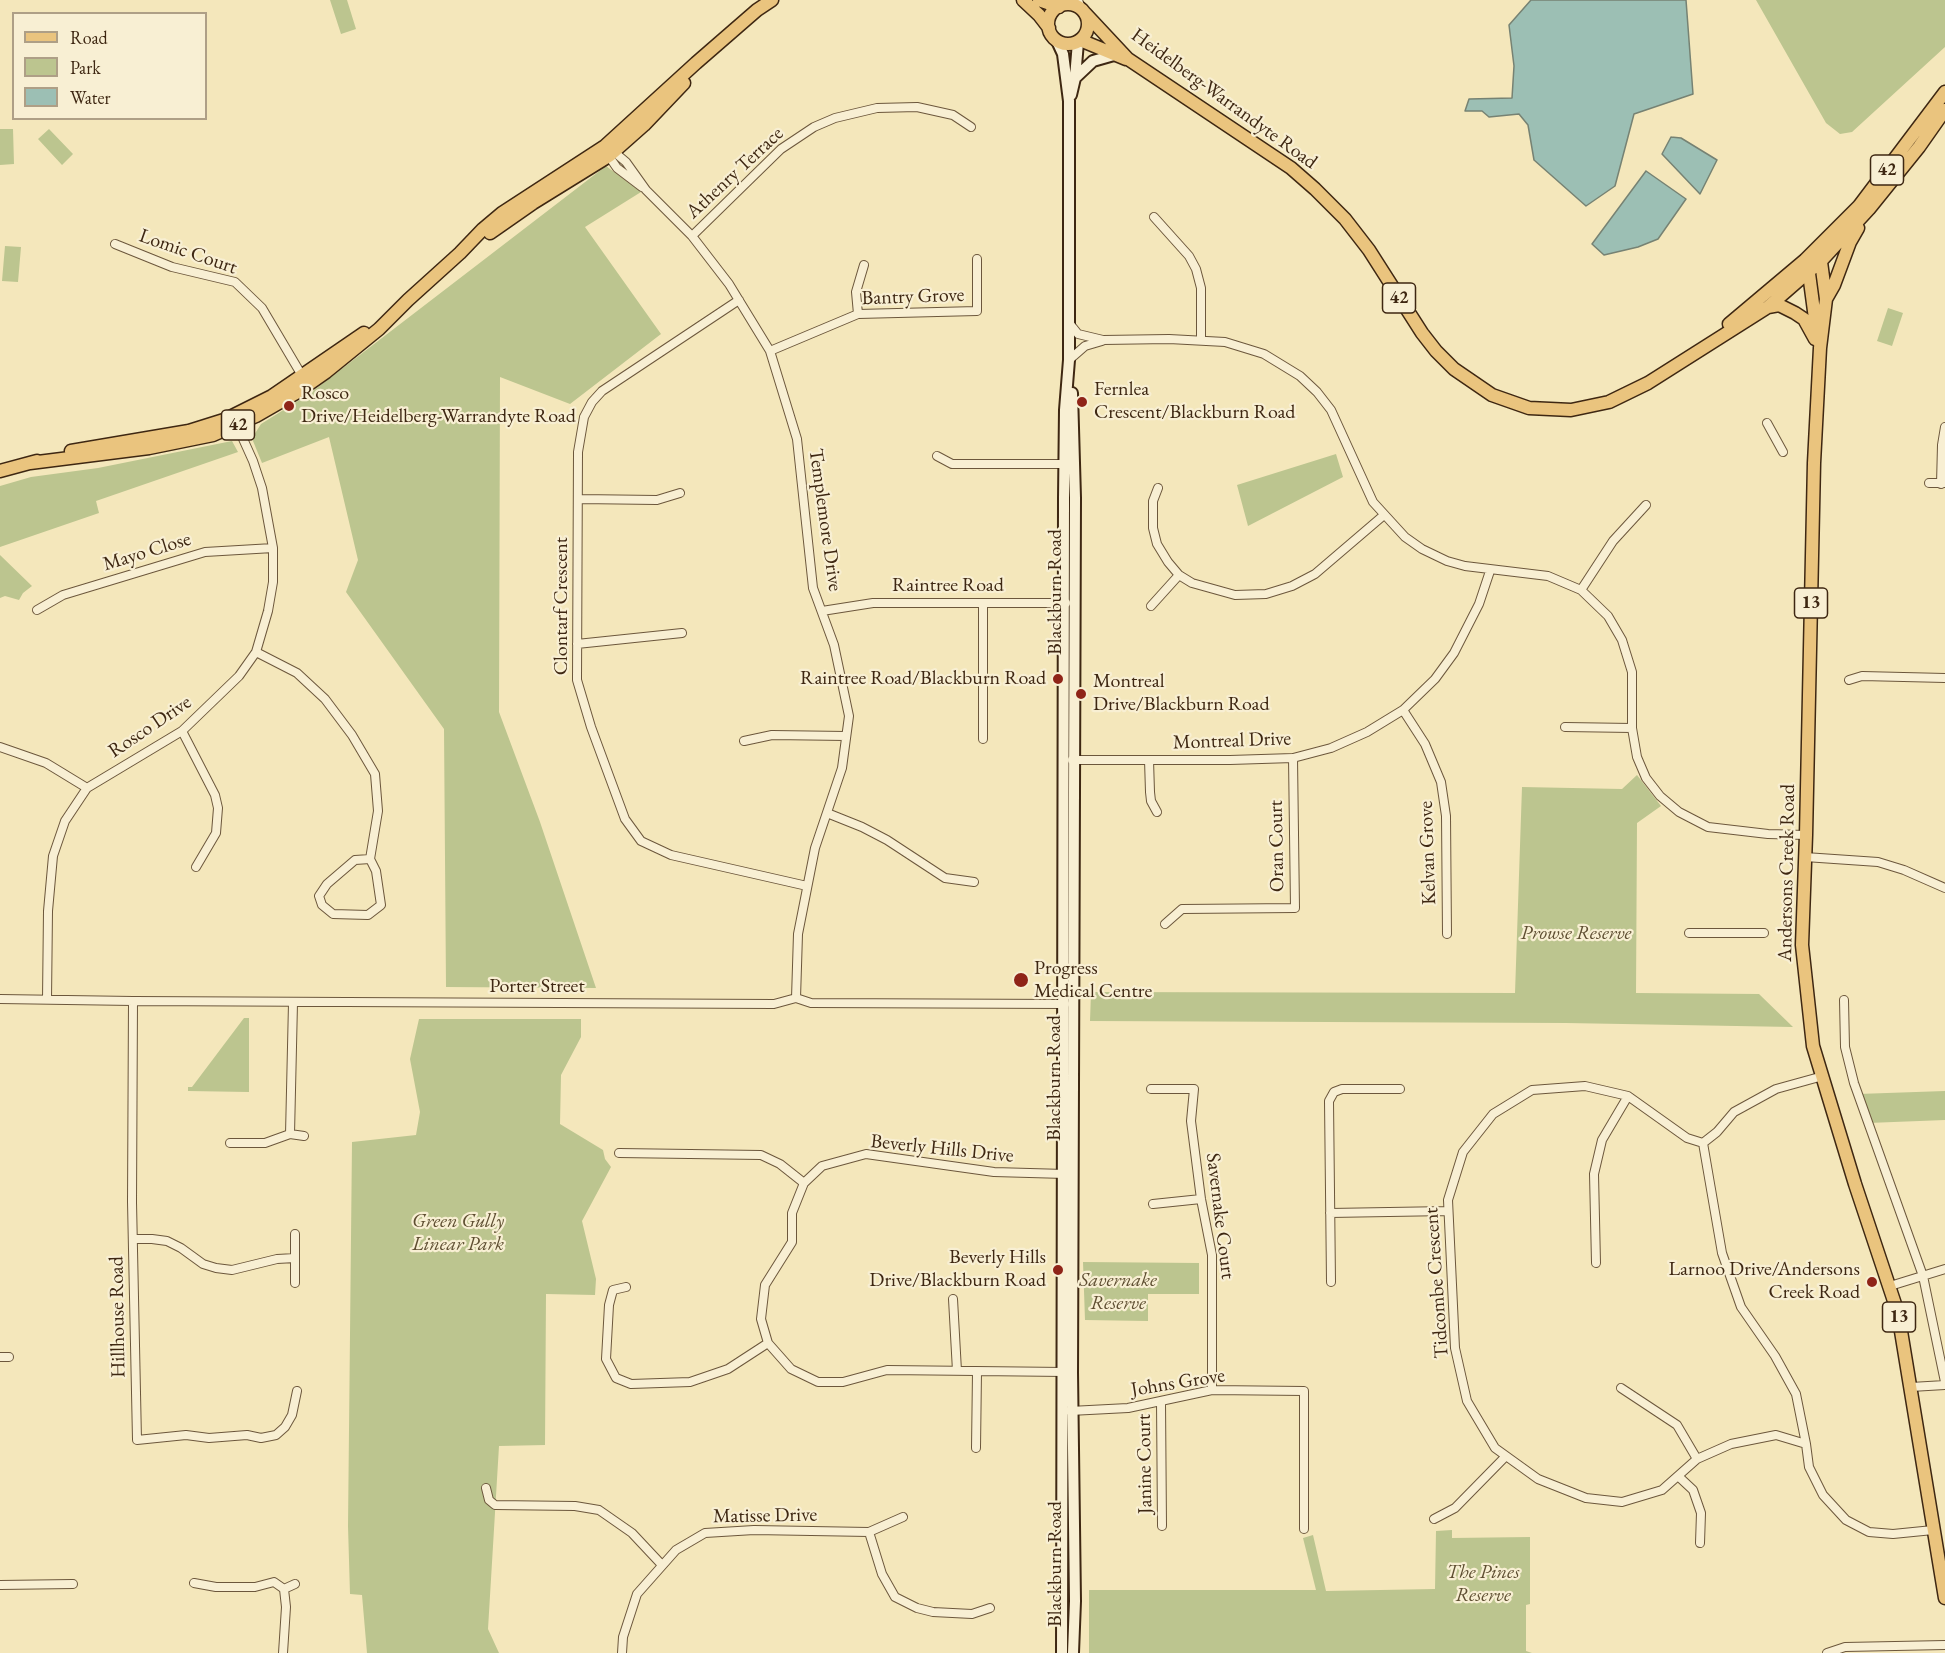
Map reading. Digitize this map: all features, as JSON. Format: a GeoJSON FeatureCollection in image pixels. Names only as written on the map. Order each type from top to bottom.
{"type":"FeatureCollection","features":[{"type":"Feature","properties":{"kind":"main road","name":"42"},"geometry":{"type":"LineString","coordinates":[[0,471],[30,463],[176,444],[213,435],[305,381],[379,329],[460,253],[609,151],[651,118],[719,45],[757,10],[772,0]]}},
{"type":"Feature","properties":{"kind":"main road"},"geometry":{"type":"LineString","coordinates":[[1023,0],[1039,15],[1057,41]]}},
{"type":"Feature","properties":{"kind":"main road"},"geometry":{"type":"LineString","coordinates":[[1040,0],[1081,7],[1088,28],[1079,41]]}},
{"type":"Feature","properties":{"kind":"main road"},"geometry":{"type":"LineString","coordinates":[[1049,28],[1050,16],[1060,4]]}},
{"type":"Feature","properties":{"kind":"main road","name":"Heidelberg-Warrandyte Road"},"geometry":{"type":"LineString","coordinates":[[1081,7],[1128,59],[1291,168],[1315,189],[1345,219],[1369,250],[1422,333],[1454,369],[1492,395],[1529,408],[1571,410],[1609,402],[1648,383],[1703,346],[1768,307],[1807,266],[1819,247],[1859,206],[1944,96]]}},
{"type":"Feature","properties":{"kind":"main road","name":"42"},"geometry":{"type":"LineString","coordinates":[[1057,41],[1069,44],[1079,41]]}},
{"type":"Feature","properties":{"kind":"main road","name":"Blackburn Road"},"geometry":{"type":"LineString","coordinates":[[1057,41],[1063,54],[1069,100],[1069,322],[1065,411],[1070,760],[1068,1412],[1062,1653]]}},
{"type":"Feature","properties":{"kind":"main road","name":"Heidelberg-Warrandyte Road"},"geometry":{"type":"LineString","coordinates":[[1079,41],[1114,55]]}},
{"type":"Feature","properties":{"kind":"main road","name":"Blackburn Road"},"geometry":{"type":"LineString","coordinates":[[1069,100],[1075,78],[1079,41]]}},
{"type":"Feature","properties":{"kind":"main road","name":"42"},"geometry":{"type":"LineString","coordinates":[[1114,55],[1128,59]]}},
{"type":"Feature","properties":{"kind":"main road"},"geometry":{"type":"LineString","coordinates":[[1075,78],[1093,61],[1114,55]]}},
{"type":"Feature","properties":{"kind":"main road","name":"Heidelberg-Warrandyte Road"},"geometry":{"type":"LineString","coordinates":[[1703,346],[1807,266],[1822,260],[1869,209],[1919,147],[1945,110]]}},
{"type":"Feature","properties":{"kind":"main road"},"geometry":{"type":"LineString","coordinates":[[1826,299],[1834,285],[1850,242],[1869,209]]}},
{"type":"Feature","properties":{"kind":"main road","name":"Andersons Creek Road"},"geometry":{"type":"LineString","coordinates":[[1819,247],[1826,299],[1820,348],[1814,463],[1802,945],[1813,1046],[1898,1313],[1933,1530],[1941,1556],[1945,1598]]}},
{"type":"Feature","properties":{"kind":"main road","name":"Andersons Creek Road"},"geometry":{"type":"LineString","coordinates":[[1807,266],[1820,348]]}},
{"type":"Feature","properties":{"kind":"main road"},"geometry":{"type":"LineString","coordinates":[[1768,307],[1779,305],[1804,320],[1820,348]]}},
{"type":"Feature","properties":{"kind":"main road","name":"Blackburn Road"},"geometry":{"type":"LineString","coordinates":[[1068,360],[1073,410],[1075,487],[1069,602]]}},
{"type":"Feature","properties":{"kind":"main road","name":"Blackburn Road"},"geometry":{"type":"LineString","coordinates":[[1068,1412],[1075,1601],[1073,1653]]}},
{"type":"Feature","properties":{"kind":"street","name":"Athenry Terrace"},"geometry":{"type":"LineString","coordinates":[[692,237],[782,149],[814,127],[835,118],[878,108],[917,107],[953,115],[971,127]]}},
{"type":"Feature","properties":{"kind":"street","name":"Templemore Drive"},"geometry":{"type":"LineString","coordinates":[[609,151],[626,162],[646,190],[692,237],[729,284],[770,351],[797,440],[813,588],[834,645],[849,716],[842,768],[815,848],[807,886],[798,934],[796,998]]}},
{"type":"Feature","properties":{"kind":"street"},"geometry":{"type":"LineString","coordinates":[[1154,217],[1189,256],[1196,269],[1201,288],[1201,340]]}},
{"type":"Feature","properties":{"kind":"street","name":"Lomic Court"},"geometry":{"type":"LineString","coordinates":[[115,244],[172,267],[235,282],[262,308],[305,381]]}},
{"type":"Feature","properties":{"kind":"street","name":"Bantry Grove"},"geometry":{"type":"LineString","coordinates":[[770,351],[858,314],[977,311],[977,259]]}},
{"type":"Feature","properties":{"kind":"street"},"geometry":{"type":"LineString","coordinates":[[858,314],[856,292],[864,265]]}},
{"type":"Feature","properties":{"kind":"street","name":"Clontarf Crescent"},"geometry":{"type":"LineString","coordinates":[[739,300],[602,391],[592,402],[584,417],[580,433],[577,681],[591,727],[625,819],[641,841],[670,855],[807,886]]}},
{"type":"Feature","properties":{"kind":"street"},"geometry":{"type":"LineString","coordinates":[[1069,322],[1078,334],[1103,340],[1201,340],[1235,344],[1264,354],[1300,376],[1331,410],[1372,502],[1405,537],[1422,549],[1447,561],[1490,571],[1548,576],[1581,590],[1608,616],[1628,655],[1632,672],[1632,728],[1637,757],[1646,778],[1660,796],[1679,812],[1708,827],[1806,836]]}},
{"type":"Feature","properties":{"kind":"street"},"geometry":{"type":"LineString","coordinates":[[1068,360],[1085,346],[1103,340]]}},
{"type":"Feature","properties":{"kind":"street","name":"Rosco Drive"},"geometry":{"type":"LineString","coordinates":[[47,999],[48,911],[53,856],[65,821],[87,788],[182,730],[239,676],[256,651],[268,612],[273,582],[273,548],[262,488],[254,461],[235,421]]}},
{"type":"Feature","properties":{"kind":"street"},"geometry":{"type":"LineString","coordinates":[[1767,423],[1783,452]]}},
{"type":"Feature","properties":{"kind":"street"},"geometry":{"type":"LineString","coordinates":[[1929,483],[1943,483],[1942,445],[1945,427]]}},
{"type":"Feature","properties":{"kind":"street"},"geometry":{"type":"LineString","coordinates":[[937,456],[952,464],[1065,464]]}},
{"type":"Feature","properties":{"kind":"street"},"geometry":{"type":"LineString","coordinates":[[1158,488],[1153,501],[1153,528],[1157,544],[1168,562],[1179,575],[1192,583],[1235,595],[1266,594],[1292,586],[1315,574],[1384,515]]}},
{"type":"Feature","properties":{"kind":"street"},"geometry":{"type":"LineString","coordinates":[[579,499],[657,500],[680,494]]}},
{"type":"Feature","properties":{"kind":"street"},"geometry":{"type":"LineString","coordinates":[[1581,590],[1613,541],[1646,505]]}},
{"type":"Feature","properties":{"kind":"street","name":"Mayo Close"},"geometry":{"type":"LineString","coordinates":[[37,610],[63,596],[205,552],[273,548]]}},
{"type":"Feature","properties":{"kind":"street","name":"Montreal Drive"},"geometry":{"type":"LineString","coordinates":[[1070,760],[1293,758],[1331,748],[1367,732],[1403,710],[1436,679],[1454,654],[1479,604],[1490,571]]}},
{"type":"Feature","properties":{"kind":"street"},"geometry":{"type":"LineString","coordinates":[[1151,606],[1179,575]]}},
{"type":"Feature","properties":{"kind":"street","name":"Raintree Road"},"geometry":{"type":"LineString","coordinates":[[822,611],[873,603],[1069,602]]}},
{"type":"Feature","properties":{"kind":"street"},"geometry":{"type":"LineString","coordinates":[[983,603],[983,739]]}},
{"type":"Feature","properties":{"kind":"street"},"geometry":{"type":"LineString","coordinates":[[577,644],[682,633]]}},
{"type":"Feature","properties":{"kind":"street"},"geometry":{"type":"LineString","coordinates":[[256,651],[297,673],[325,699],[352,735],[375,774],[378,811],[370,860],[376,871],[381,905],[368,915],[333,914],[322,905],[319,896],[327,884],[355,860],[370,860]]}},
{"type":"Feature","properties":{"kind":"street"},"geometry":{"type":"LineString","coordinates":[[1849,680],[1862,676],[1945,678]]}},
{"type":"Feature","properties":{"kind":"street","name":"Kelvan Grove"},"geometry":{"type":"LineString","coordinates":[[1403,710],[1425,744],[1441,782],[1446,816],[1447,934]]}},
{"type":"Feature","properties":{"kind":"street"},"geometry":{"type":"LineString","coordinates":[[1565,726],[1632,728]]}},
{"type":"Feature","properties":{"kind":"street"},"geometry":{"type":"LineString","coordinates":[[182,730],[215,795],[218,808],[216,833],[196,867]]}},
{"type":"Feature","properties":{"kind":"street"},"geometry":{"type":"LineString","coordinates":[[744,741],[772,735],[846,736]]}},
{"type":"Feature","properties":{"kind":"street"},"geometry":{"type":"LineString","coordinates":[[0,747],[46,763],[87,788]]}},
{"type":"Feature","properties":{"kind":"street","name":"Oran Court"},"geometry":{"type":"LineString","coordinates":[[1165,924],[1182,909],[1294,908],[1293,758]]}},
{"type":"Feature","properties":{"kind":"street"},"geometry":{"type":"LineString","coordinates":[[1149,760],[1149,792],[1157,812]]}},
{"type":"Feature","properties":{"kind":"street"},"geometry":{"type":"LineString","coordinates":[[827,813],[862,827],[886,840],[945,878],[974,882]]}},
{"type":"Feature","properties":{"kind":"street"},"geometry":{"type":"LineString","coordinates":[[1805,858],[1878,862],[1904,870],[1945,888]]}},
{"type":"Feature","properties":{"kind":"street"},"geometry":{"type":"LineString","coordinates":[[1689,933],[1764,933]]}},
{"type":"Feature","properties":{"kind":"street","name":"Porter Street"},"geometry":{"type":"LineString","coordinates":[[0,999],[133,1002],[774,1004],[796,998],[811,1003],[1068,1004]]}},
{"type":"Feature","properties":{"kind":"street"},"geometry":{"type":"LineString","coordinates":[[1844,1000],[1845,1047],[1854,1083],[1923,1276],[1945,1384],[1911,1387]]}},
{"type":"Feature","properties":{"kind":"street","name":"Hillhouse Road"},"geometry":{"type":"LineString","coordinates":[[133,1002],[133,1239],[137,1440],[186,1435],[209,1438],[247,1436],[261,1438],[276,1435],[285,1427],[292,1415],[297,1391]]}},
{"type":"Feature","properties":{"kind":"street"},"geometry":{"type":"LineString","coordinates":[[290,1134],[294,1002]]}},
{"type":"Feature","properties":{"kind":"street"},"geometry":{"type":"LineString","coordinates":[[1823,1076],[1776,1089],[1734,1112],[1718,1132],[1703,1143],[1726,1264],[1741,1306],[1775,1356],[1796,1394],[1809,1467],[1823,1495],[1846,1520],[1869,1532],[1893,1534],[1933,1530]]}},
{"type":"Feature","properties":{"kind":"street","name":"Tidcombe Crescent"},"geometry":{"type":"LineString","coordinates":[[1703,1143],[1687,1138],[1628,1096],[1585,1086],[1532,1090],[1493,1114],[1463,1152],[1448,1200],[1455,1348],[1467,1401],[1495,1448],[1538,1479],[1586,1498],[1622,1502],[1662,1491],[1697,1459],[1731,1444],[1776,1435],[1806,1444]]}},
{"type":"Feature","properties":{"kind":"street","name":"Savernake Court"},"geometry":{"type":"LineString","coordinates":[[1151,1089],[1194,1089],[1191,1121],[1201,1199],[1212,1255],[1212,1390]]}},
{"type":"Feature","properties":{"kind":"street"},"geometry":{"type":"LineString","coordinates":[[1331,1282],[1329,1101],[1334,1092],[1342,1089],[1400,1089]]}},
{"type":"Feature","properties":{"kind":"street"},"geometry":{"type":"LineString","coordinates":[[1596,1263],[1594,1174],[1602,1140],[1628,1096]]}},
{"type":"Feature","properties":{"kind":"street"},"geometry":{"type":"LineString","coordinates":[[230,1143],[265,1143],[290,1134],[304,1136]]}},
{"type":"Feature","properties":{"kind":"street"},"geometry":{"type":"LineString","coordinates":[[619,1153],[761,1155],[780,1164],[804,1183]]}},
{"type":"Feature","properties":{"kind":"street","name":"Beverly Hills Drive"},"geometry":{"type":"LineString","coordinates":[[1068,1174],[994,1172],[866,1154],[822,1166],[804,1183],[792,1213],[792,1242],[765,1285],[761,1319],[768,1343],[791,1370],[818,1382],[843,1382],[888,1370],[1068,1372]]}},
{"type":"Feature","properties":{"kind":"street"},"geometry":{"type":"LineString","coordinates":[[1153,1204],[1201,1199]]}},
{"type":"Feature","properties":{"kind":"street"},"geometry":{"type":"LineString","coordinates":[[1330,1213],[1448,1211]]}},
{"type":"Feature","properties":{"kind":"street"},"geometry":{"type":"LineString","coordinates":[[294,1234],[295,1282]]}},
{"type":"Feature","properties":{"kind":"street"},"geometry":{"type":"LineString","coordinates":[[133,1239],[167,1241],[181,1248],[202,1264],[232,1270],[277,1259],[294,1258]]}},
{"type":"Feature","properties":{"kind":"street"},"geometry":{"type":"LineString","coordinates":[[1890,1286],[1945,1269]]}},
{"type":"Feature","properties":{"kind":"street"},"geometry":{"type":"LineString","coordinates":[[626,1287],[613,1290],[609,1305],[606,1359],[616,1378],[631,1384],[690,1382],[728,1369],[768,1343]]}},
{"type":"Feature","properties":{"kind":"street"},"geometry":{"type":"LineString","coordinates":[[953,1299],[957,1371]]}},
{"type":"Feature","properties":{"kind":"street"},"geometry":{"type":"LineString","coordinates":[[976,1448],[977,1372]]}},
{"type":"Feature","properties":{"kind":"street"},"geometry":{"type":"LineString","coordinates":[[1621,1388],[1677,1425],[1697,1459]]}},
{"type":"Feature","properties":{"kind":"street","name":"Johns Grove"},"geometry":{"type":"LineString","coordinates":[[1068,1412],[1128,1408],[1212,1390],[1304,1391],[1305,1529]]}},
{"type":"Feature","properties":{"kind":"street","name":"Janine Court"},"geometry":{"type":"LineString","coordinates":[[1161,1402],[1162,1526]]}},
{"type":"Feature","properties":{"kind":"street"},"geometry":{"type":"LineString","coordinates":[[1434,1519],[1455,1508],[1506,1456]]}},
{"type":"Feature","properties":{"kind":"street"},"geometry":{"type":"LineString","coordinates":[[1678,1476],[1693,1491],[1701,1513],[1700,1543]]}},
{"type":"Feature","properties":{"kind":"street"},"geometry":{"type":"LineString","coordinates":[[486,1488],[489,1500],[495,1505],[574,1506],[599,1510],[632,1533],[662,1565]]}},
{"type":"Feature","properties":{"kind":"street","name":"Matisse Drive"},"geometry":{"type":"LineString","coordinates":[[622,1653],[623,1637],[638,1594],[676,1550],[705,1533],[754,1530],[869,1532],[903,1517]]}},
{"type":"Feature","properties":{"kind":"street"},"geometry":{"type":"LineString","coordinates":[[869,1532],[882,1574],[895,1598],[933,1612],[972,1614],[990,1608]]}},
{"type":"Feature","properties":{"kind":"street"},"geometry":{"type":"LineString","coordinates":[[194,1583],[216,1587],[255,1587],[274,1582],[284,1589],[286,1607],[283,1653]]}},
{"type":"Feature","properties":{"kind":"street"},"geometry":{"type":"LineString","coordinates":[[0,1585],[73,1584]]}},
{"type":"Feature","properties":{"kind":"street"},"geometry":{"type":"LineString","coordinates":[[284,1589],[295,1584]]}},
{"type":"Feature","properties":{"kind":"street"},"geometry":{"type":"LineString","coordinates":[[1827,1653],[1845,1647],[1945,1645]]}},
{"type":"Feature","properties":{"kind":"green space"},"geometry":{"type":"Polygon","coordinates":[[[330,0],[347,0],[356,29],[341,34],[330,0]]]}},
{"type":"Feature","properties":{"kind":"green space"},"geometry":{"type":"Polygon","coordinates":[[[1756,0],[1945,0],[1945,47],[1852,132],[1840,134],[1826,123],[1756,0]]]}},
{"type":"Feature","properties":{"kind":"green space"},"geometry":{"type":"Polygon","coordinates":[[[0,129],[13,129],[14,164],[0,165],[0,129]]]}},
{"type":"Feature","properties":{"kind":"green space"},"geometry":{"type":"Polygon","coordinates":[[[49,129],[73,154],[62,165],[38,139],[49,129]]]}},
{"type":"Feature","properties":{"kind":"green space"},"geometry":{"type":"Polygon","coordinates":[[[606,166],[641,192],[585,227],[661,334],[570,404],[500,377],[499,712],[540,822],[596,988],[446,987],[444,729],[346,592],[358,560],[329,437],[262,463],[253,441],[254,435],[261,424],[309,394],[606,166]]]}},
{"type":"Feature","properties":{"kind":"green space"},"geometry":{"type":"Polygon","coordinates":[[[5,246],[21,247],[18,282],[2,281],[5,246]]]}},
{"type":"Feature","properties":{"kind":"green space"},"geometry":{"type":"Polygon","coordinates":[[[1888,308],[1903,313],[1892,346],[1877,341],[1888,308]]]}},
{"type":"Feature","properties":{"kind":"green space"},"geometry":{"type":"Polygon","coordinates":[[[232,441],[238,452],[96,501],[99,513],[0,547],[0,486],[31,477],[98,468],[232,441]]]}},
{"type":"Feature","properties":{"kind":"green space"},"geometry":{"type":"Polygon","coordinates":[[[1336,454],[1343,477],[1248,526],[1237,485],[1336,454]]]}},
{"type":"Feature","properties":{"kind":"green space"},"geometry":{"type":"Polygon","coordinates":[[[0,555],[32,586],[23,593],[19,600],[5,596],[0,598],[0,555]]]}},
{"type":"Feature","properties":{"kind":"green space","name":"Prowse Reserve"},"geometry":{"type":"Polygon","coordinates":[[[1637,775],[1661,806],[1637,823],[1636,993],[1759,994],[1793,1027],[1566,1023],[1090,1021],[1091,992],[1515,993],[1522,787],[1622,789],[1637,775]]]}},
{"type":"Feature","properties":{"kind":"green space"},"geometry":{"type":"Polygon","coordinates":[[[244,1018],[249,1018],[249,1092],[188,1091],[188,1087],[192,1087],[244,1018]]]}},
{"type":"Feature","properties":{"kind":"green space","name":"Green Gully Linear Park"},"geometry":{"type":"Polygon","coordinates":[[[419,1019],[581,1019],[581,1037],[561,1075],[560,1124],[603,1150],[605,1159],[611,1167],[582,1221],[596,1279],[595,1295],[546,1294],[545,1445],[499,1446],[488,1629],[499,1653],[367,1653],[362,1595],[350,1594],[348,1526],[352,1142],[416,1135],[420,1112],[410,1059],[419,1019]]]}},
{"type":"Feature","properties":{"kind":"green space"},"geometry":{"type":"Polygon","coordinates":[[[1945,1091],[1945,1120],[1868,1123],[1858,1094],[1945,1091]]]}},
{"type":"Feature","properties":{"kind":"green space","name":"Savernake Reserve"},"geometry":{"type":"Polygon","coordinates":[[[1083,1262],[1199,1263],[1199,1294],[1148,1294],[1148,1321],[1085,1320],[1083,1262]]]}},
{"type":"Feature","properties":{"kind":"green space","name":"The Pines Reserve"},"geometry":{"type":"Polygon","coordinates":[[[1452,1530],[1452,1538],[1530,1537],[1530,1604],[1526,1605],[1526,1651],[1532,1653],[1089,1653],[1089,1590],[1316,1590],[1303,1538],[1313,1535],[1326,1591],[1435,1589],[1436,1531],[1452,1530]]]}},
{"type":"Feature","properties":{"kind":"water"},"geometry":{"type":"Polygon","coordinates":[[[1531,0],[1686,0],[1693,94],[1634,114],[1615,186],[1586,206],[1534,160],[1528,125],[1519,114],[1489,117],[1482,111],[1465,111],[1469,99],[1512,98],[1514,66],[1509,25],[1531,0]]]}},
{"type":"Feature","properties":{"kind":"water"},"geometry":{"type":"Polygon","coordinates":[[[1671,137],[1681,138],[1717,160],[1700,194],[1662,154],[1671,137]]]}},
{"type":"Feature","properties":{"kind":"water"},"geometry":{"type":"Polygon","coordinates":[[[1646,171],[1686,199],[1658,239],[1638,247],[1604,255],[1592,244],[1646,171]]]}},
{"type":"Feature","properties":{"kind":"place","name":"Fernlea Crescent/Blackburn Road"},"geometry":{"type":"Point","coordinates":[1082,402]}},
{"type":"Feature","properties":{"kind":"place","name":"Rosco Drive/Heidelberg-Warrandyte Road"},"geometry":{"type":"Point","coordinates":[289,406]}},
{"type":"Feature","properties":{"kind":"place","name":"Raintree Road/Blackburn Road"},"geometry":{"type":"Point","coordinates":[1058,679]}},
{"type":"Feature","properties":{"kind":"place","name":"Montreal Drive/Blackburn Road"},"geometry":{"type":"Point","coordinates":[1081,694]}},
{"type":"Feature","properties":{"kind":"place","name":"Progress Medical Centre"},"geometry":{"type":"Point","coordinates":[1021,980]}},
{"type":"Feature","properties":{"kind":"place","name":"Beverly Hills Drive/Blackburn Road"},"geometry":{"type":"Point","coordinates":[1058,1270]}},
{"type":"Feature","properties":{"kind":"place","name":"Larnoo Drive/Andersons Creek Road"},"geometry":{"type":"Point","coordinates":[1872,1282]}}]}
